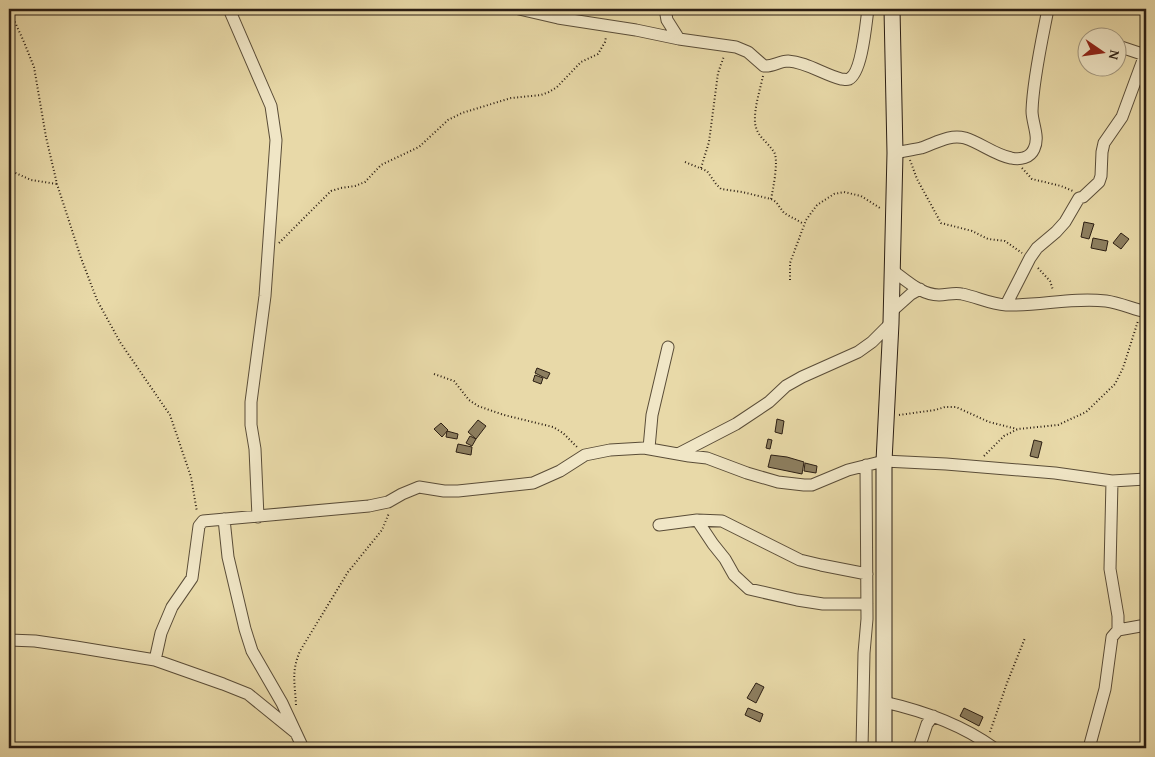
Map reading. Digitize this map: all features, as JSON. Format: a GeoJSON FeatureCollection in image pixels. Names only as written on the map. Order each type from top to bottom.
{"type":"FeatureCollection","features":[{"type":"Feature","properties":{"kind":"main road"},"geometry":{"type":"LineString","coordinates":[[884,748],[884,462],[892,317],[894,220],[901,152],[892,9]]}},
{"type":"Feature","properties":{"kind":"street"},"geometry":{"type":"LineString","coordinates":[[230,9],[271,106],[275,125],[275,162],[265,296],[251,402],[258,517]]}},
{"type":"Feature","properties":{"kind":"street"},"geometry":{"type":"LineString","coordinates":[[519,9],[558,18],[730,46],[748,52],[764,66],[775,65],[784,61],[794,62],[841,79],[849,79],[854,74],[860,61],[868,9]]}},
{"type":"Feature","properties":{"kind":"street"},"geometry":{"type":"LineString","coordinates":[[665,9],[667,20],[679,39]]}},
{"type":"Feature","properties":{"kind":"street"},"geometry":{"type":"LineString","coordinates":[[901,152],[957,137],[965,138],[1016,159],[1025,158],[1030,154],[1036,142],[1032,110],[1041,42],[1048,9]]}},
{"type":"Feature","properties":{"kind":"street"},"geometry":{"type":"LineString","coordinates":[[1006,305],[1037,248],[1065,222],[1080,198],[1099,182],[1104,143],[1122,117],[1146,54],[1128,49]]}},
{"type":"Feature","properties":{"kind":"street"},"geometry":{"type":"LineString","coordinates":[[892,270],[926,293],[938,295],[962,294],[1006,305],[1041,304],[1058,301],[1105,301],[1144,312]]}},
{"type":"Feature","properties":{"kind":"street"},"geometry":{"type":"LineString","coordinates":[[678,454],[736,424],[770,402],[786,386],[858,352],[872,342],[911,294],[920,289]]}},
{"type":"Feature","properties":{"kind":"street"},"geometry":{"type":"LineString","coordinates":[[649,448],[652,415],[668,347]]}},
{"type":"Feature","properties":{"kind":"street"},"geometry":{"type":"LineString","coordinates":[[155,660],[161,633],[172,607],[192,578],[203,522],[369,506],[381,504],[419,487],[458,491],[533,483],[560,471],[585,455],[610,450],[649,448],[707,458],[778,482],[804,485],[812,485],[866,465],[884,462],[1056,473],[1112,481],[1146,479]]}},
{"type":"Feature","properties":{"kind":"street"},"geometry":{"type":"LineString","coordinates":[[862,748],[867,604],[866,465]]}},
{"type":"Feature","properties":{"kind":"street"},"geometry":{"type":"LineString","coordinates":[[1112,481],[1110,568],[1117,607],[1118,630]]}},
{"type":"Feature","properties":{"kind":"street"},"geometry":{"type":"LineString","coordinates":[[222,519],[228,557],[250,644],[288,714],[303,748]]}},
{"type":"Feature","properties":{"kind":"street"},"geometry":{"type":"LineString","coordinates":[[659,525],[697,520],[722,521],[800,560],[867,574]]}},
{"type":"Feature","properties":{"kind":"street"},"geometry":{"type":"LineString","coordinates":[[697,520],[734,575],[749,589],[823,604],[867,604]]}},
{"type":"Feature","properties":{"kind":"street"},"geometry":{"type":"LineString","coordinates":[[1089,748],[1105,688],[1110,644],[1114,633],[1118,630],[1146,625]]}},
{"type":"Feature","properties":{"kind":"street"},"geometry":{"type":"LineString","coordinates":[[9,640],[76,646],[155,660],[248,694],[296,733]]}},
{"type":"Feature","properties":{"kind":"street"},"geometry":{"type":"LineString","coordinates":[[884,702],[912,709],[952,724],[989,745]]}},
{"type":"Feature","properties":{"kind":"street"},"geometry":{"type":"LineString","coordinates":[[919,748],[927,724],[932,716]]}},
{"type":"Feature","properties":{"kind":"path"},"geometry":{"type":"LineString","coordinates":[[9,9],[34,67],[46,138],[57,184],[81,258],[97,300],[120,342],[170,416],[191,477],[203,522]]}},
{"type":"Feature","properties":{"kind":"path"},"geometry":{"type":"LineString","coordinates":[[268,253],[292,232],[331,192],[365,182],[381,165],[419,147],[448,120],[492,103],[521,96],[541,95],[557,87],[581,62],[598,54],[605,42],[607,26]]}},
{"type":"Feature","properties":{"kind":"path"},"geometry":{"type":"LineString","coordinates":[[701,168],[709,142],[718,73],[721,62],[730,46]]}},
{"type":"Feature","properties":{"kind":"path"},"geometry":{"type":"LineString","coordinates":[[764,66],[755,122],[760,137],[773,150],[776,156],[771,199]]}},
{"type":"Feature","properties":{"kind":"path"},"geometry":{"type":"LineString","coordinates":[[901,152],[941,223],[972,231],[988,239],[1005,241],[1030,258],[1050,281],[1058,301]]}},
{"type":"Feature","properties":{"kind":"path"},"geometry":{"type":"LineString","coordinates":[[1016,159],[1029,178],[1068,188],[1083,197]]}},
{"type":"Feature","properties":{"kind":"path"},"geometry":{"type":"LineString","coordinates":[[685,162],[707,171],[721,188],[771,199],[776,202],[784,213],[804,224]]}},
{"type":"Feature","properties":{"kind":"path"},"geometry":{"type":"LineString","coordinates":[[9,170],[30,180],[57,184]]}},
{"type":"Feature","properties":{"kind":"path"},"geometry":{"type":"LineString","coordinates":[[790,280],[790,263],[804,224],[817,205],[834,194],[844,192],[861,196],[894,220]]}},
{"type":"Feature","properties":{"kind":"path"},"geometry":{"type":"LineString","coordinates":[[887,417],[945,407],[956,407],[989,422],[1018,429],[1058,425],[1069,421],[1086,412],[1115,384],[1144,312]]}},
{"type":"Feature","properties":{"kind":"path"},"geometry":{"type":"LineString","coordinates":[[434,374],[454,380],[469,400],[478,406],[504,415],[553,427],[563,433],[585,455]]}},
{"type":"Feature","properties":{"kind":"path"},"geometry":{"type":"LineString","coordinates":[[974,467],[998,442],[1018,429]]}},
{"type":"Feature","properties":{"kind":"path"},"geometry":{"type":"LineString","coordinates":[[296,709],[294,663],[348,572],[382,530],[394,499]]}},
{"type":"Feature","properties":{"kind":"path"},"geometry":{"type":"LineString","coordinates":[[989,745],[990,733],[1025,638]]}},
{"type":"Feature","properties":{"kind":"building"},"geometry":{"type":"Polygon","coordinates":[[[1084,222],[1094,224],[1089,239],[1081,237],[1084,222]]]}},
{"type":"Feature","properties":{"kind":"building"},"geometry":{"type":"Polygon","coordinates":[[[1121,233],[1129,239],[1121,249],[1113,243],[1121,233]]]}},
{"type":"Feature","properties":{"kind":"building"},"geometry":{"type":"Polygon","coordinates":[[[1093,238],[1108,241],[1106,251],[1091,248],[1093,238]]]}},
{"type":"Feature","properties":{"kind":"building"},"geometry":{"type":"Polygon","coordinates":[[[537,368],[550,373],[547,379],[535,373],[537,368]]]}},
{"type":"Feature","properties":{"kind":"building"},"geometry":{"type":"Polygon","coordinates":[[[535,375],[543,378],[541,384],[533,381],[535,375]]]}},
{"type":"Feature","properties":{"kind":"building"},"geometry":{"type":"Polygon","coordinates":[[[777,419],[784,421],[782,434],[775,432],[777,419]]]}},
{"type":"Feature","properties":{"kind":"building"},"geometry":{"type":"Polygon","coordinates":[[[478,420],[486,426],[476,439],[468,432],[478,420]]]}},
{"type":"Feature","properties":{"kind":"building"},"geometry":{"type":"Polygon","coordinates":[[[441,423],[448,430],[442,437],[434,429],[441,423]]]}},
{"type":"Feature","properties":{"kind":"building"},"geometry":{"type":"Polygon","coordinates":[[[447,431],[458,434],[457,439],[446,437],[447,431]]]}},
{"type":"Feature","properties":{"kind":"building"},"geometry":{"type":"Polygon","coordinates":[[[470,436],[476,439],[472,446],[466,443],[470,436]]]}},
{"type":"Feature","properties":{"kind":"building"},"geometry":{"type":"Polygon","coordinates":[[[768,439],[772,440],[770,449],[766,448],[768,439]]]}},
{"type":"Feature","properties":{"kind":"building"},"geometry":{"type":"Polygon","coordinates":[[[1034,440],[1042,442],[1038,458],[1030,456],[1034,440]]]}},
{"type":"Feature","properties":{"kind":"building"},"geometry":{"type":"Polygon","coordinates":[[[458,444],[472,447],[471,455],[456,452],[458,444]]]}},
{"type":"Feature","properties":{"kind":"building"},"geometry":{"type":"Polygon","coordinates":[[[771,455],[804,462],[802,474],[768,467],[771,455]]]}},
{"type":"Feature","properties":{"kind":"building"},"geometry":{"type":"Polygon","coordinates":[[[805,463],[817,466],[816,473],[804,471],[805,463]]]}},
{"type":"Feature","properties":{"kind":"building"},"geometry":{"type":"Polygon","coordinates":[[[756,683],[764,687],[756,703],[747,698],[756,683]]]}},
{"type":"Feature","properties":{"kind":"building"},"geometry":{"type":"Polygon","coordinates":[[[748,708],[763,714],[760,722],[745,715],[748,708]]]}},
{"type":"Feature","properties":{"kind":"building"},"geometry":{"type":"Polygon","coordinates":[[[964,708],[983,717],[979,726],[960,716],[964,708]]]}}]}
